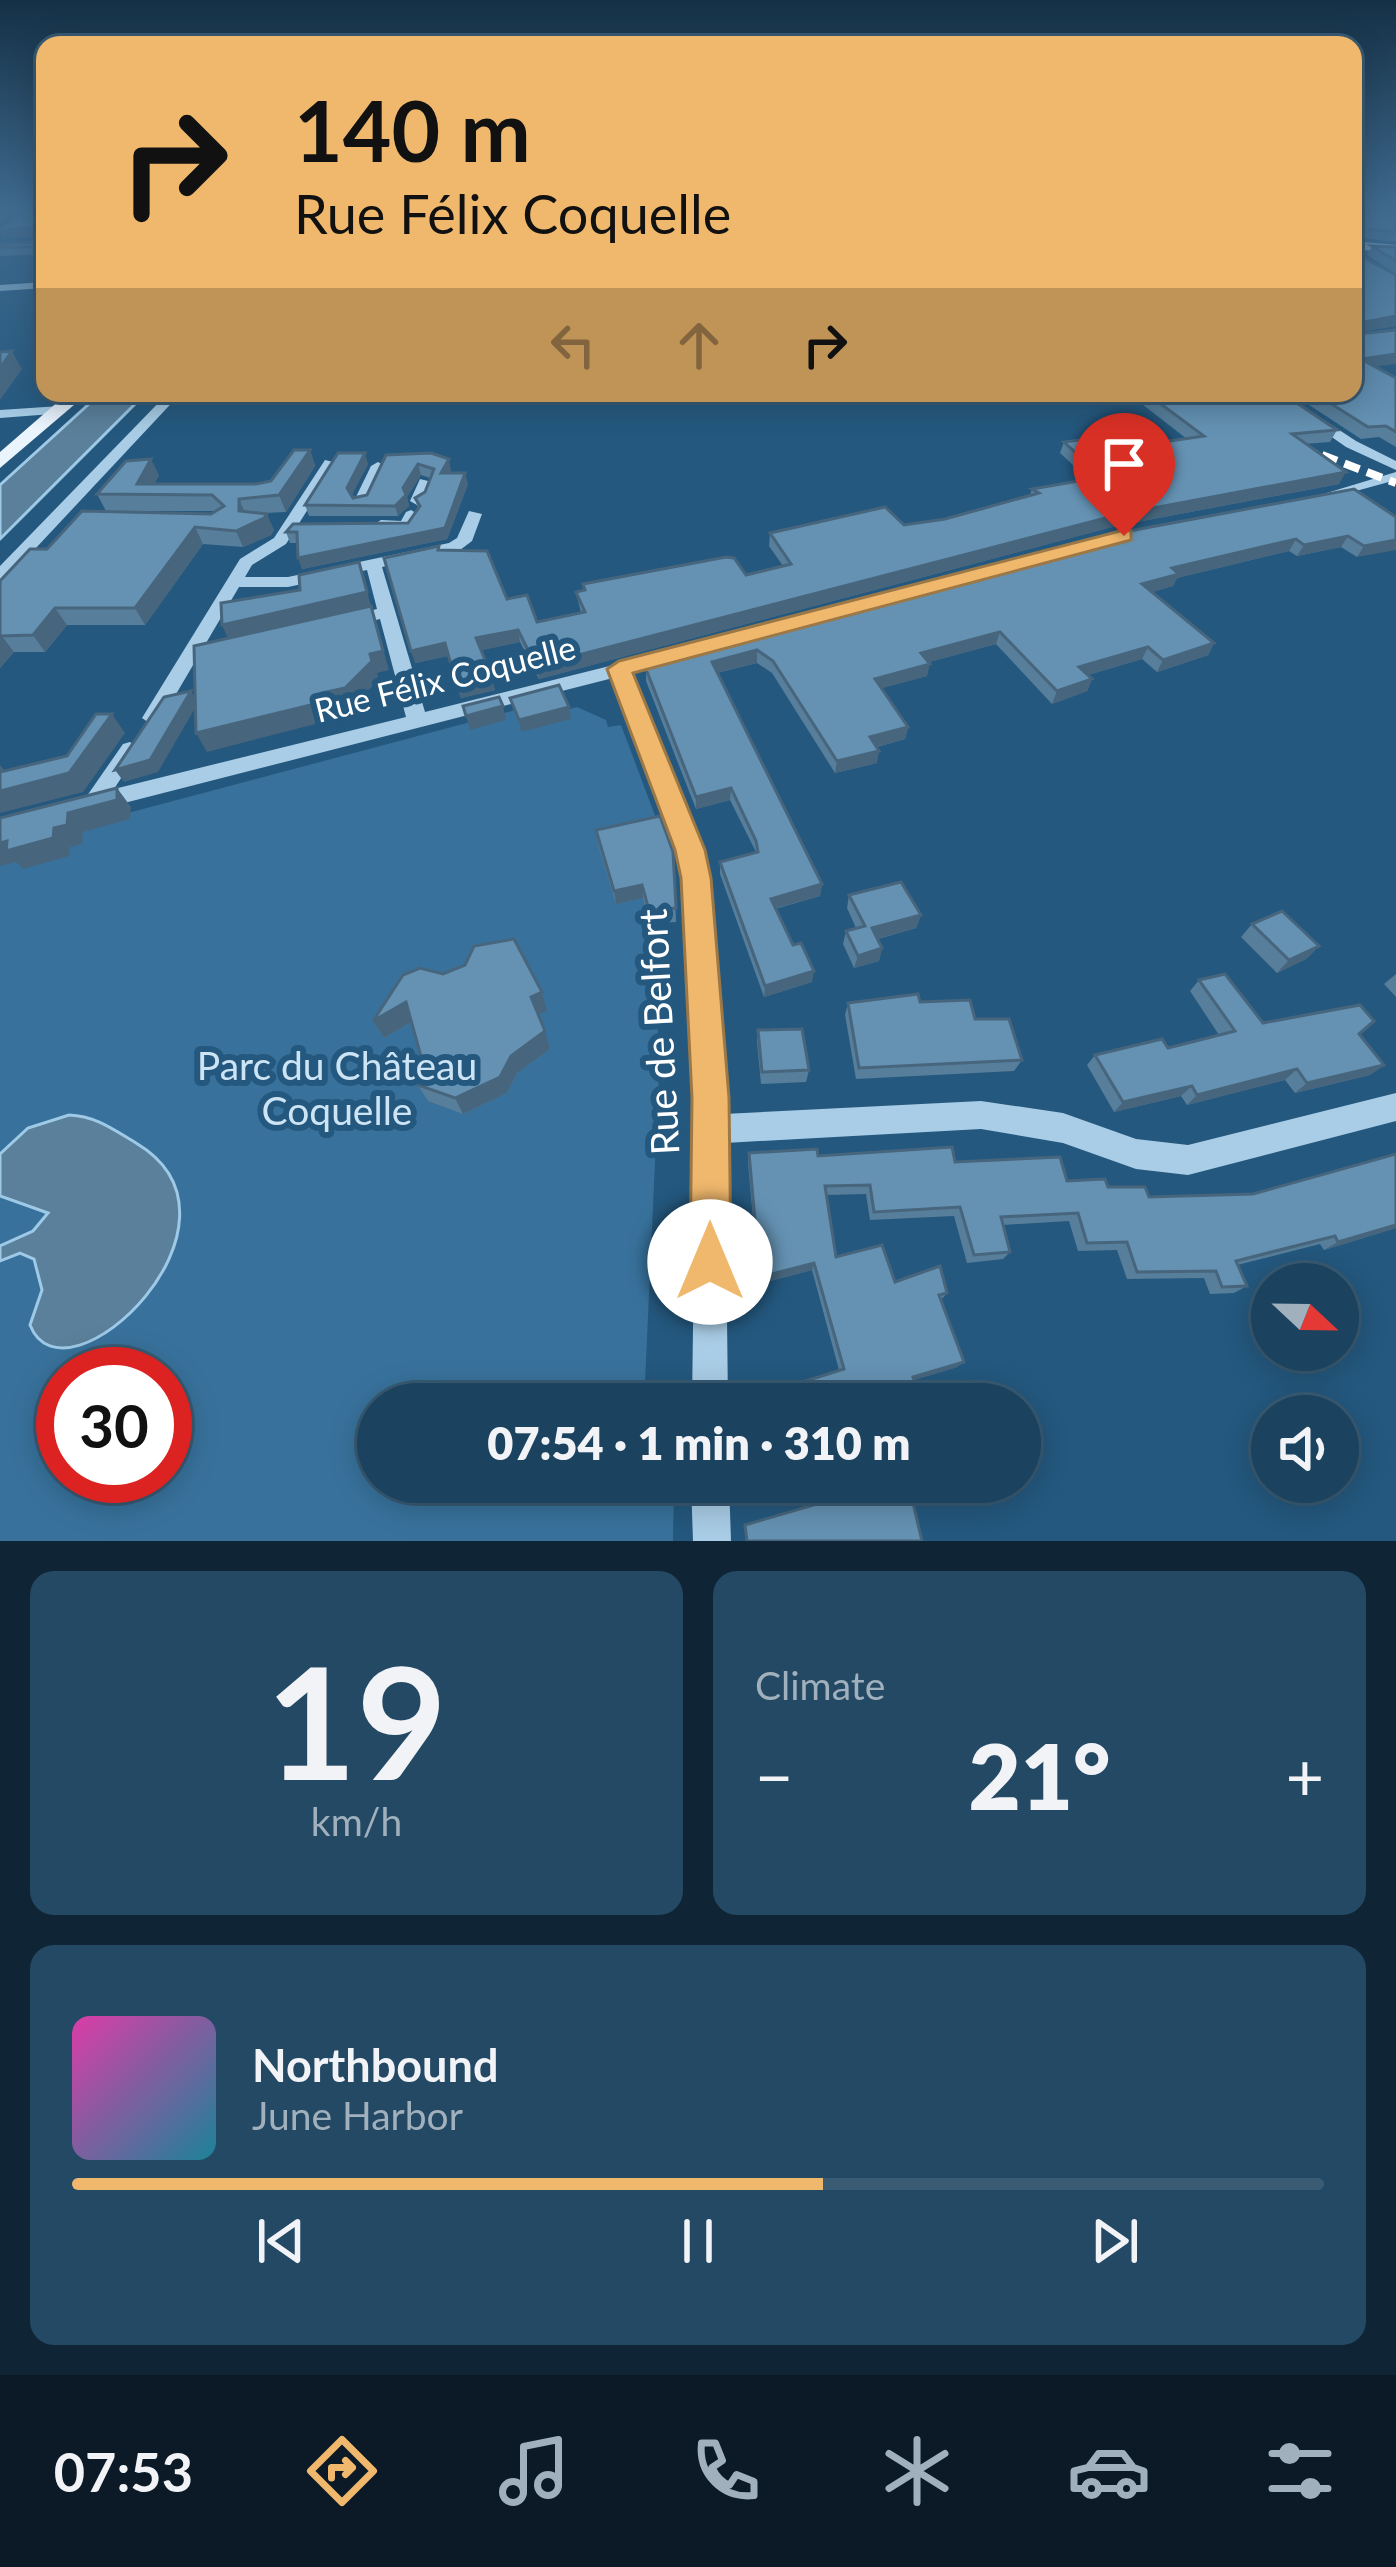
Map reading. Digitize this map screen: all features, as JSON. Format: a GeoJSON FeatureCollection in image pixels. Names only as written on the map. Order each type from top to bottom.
{"type":"FeatureCollection","features":[{"type":"Feature","properties":{"kind":"main road"},"geometry":{"type":"LineString","coordinates":[[0,448],[56,404]]}},
{"type":"Feature","properties":{"kind":"main road"},"geometry":{"type":"LineString","coordinates":[[0,463],[56,404]]}},
{"type":"Feature","properties":{"kind":"street"},"geometry":{"type":"LineString","coordinates":[[0,289],[36,286]]}},
{"type":"Feature","properties":{"kind":"street"},"geometry":{"type":"LineString","coordinates":[[0,576],[166,402]]}},
{"type":"Feature","properties":{"kind":"street"},"geometry":{"type":"LineString","coordinates":[[1288,402],[1351,444],[1396,466]]}},
{"type":"Feature","properties":{"kind":"street"},"geometry":{"type":"LineString","coordinates":[[0,414],[56,404]]}},
{"type":"Feature","properties":{"kind":"street"},"geometry":{"type":"LineString","coordinates":[[191,657],[249,559],[278,543],[330,463]]}},
{"type":"Feature","properties":{"kind":"street"},"geometry":{"type":"LineString","coordinates":[[361,501],[378,466]]}},
{"type":"Feature","properties":{"kind":"street"},"geometry":{"type":"LineString","coordinates":[[1310,499],[1396,476]]}},
{"type":"Feature","properties":{"kind":"street"},"geometry":{"type":"LineString","coordinates":[[368,525],[412,514],[425,482]]}},
{"type":"Feature","properties":{"kind":"street"},"geometry":{"type":"LineString","coordinates":[[234,588],[288,582],[367,560],[458,545],[474,514]]}},
{"type":"Feature","properties":{"kind":"street"},"geometry":{"type":"LineString","coordinates":[[367,560],[417,719]]}},
{"type":"Feature","properties":{"kind":"street"},"geometry":{"type":"LineString","coordinates":[[321,627],[386,613]]}},
{"type":"Feature","properties":{"kind":"street"},"geometry":{"type":"LineString","coordinates":[[191,657],[212,652]]}},
{"type":"Feature","properties":{"kind":"street","name":"Rue Félix Coquelle"},"geometry":{"type":"LineString","coordinates":[[191,657],[157,711],[84,805],[693,652]]}},
{"type":"Feature","properties":{"kind":"street","name":"Rue de Belfort"},"geometry":{"type":"LineString","coordinates":[[619,669],[694,864],[711,1129],[710,1383]]}},
{"type":"Feature","properties":{"kind":"street"},"geometry":{"type":"LineString","coordinates":[[711,1129],[982,1115],[1063,1128],[1136,1154],[1189,1160],[1396,1107]]}},
{"type":"Feature","properties":{"kind":"street"},"geometry":{"type":"LineString","coordinates":[[711,1503],[712,1541]]}},
{"type":"Feature","properties":{"kind":"green space","name":"Parc du Château Coquelle"},"geometry":{"type":"Polygon","coordinates":[[[561,698],[567,710],[577,707],[606,720],[608,727],[621,725],[674,866],[676,922],[655,923],[659,1074],[645,1383],[357,1383],[357,1503],[674,1503],[673,1541],[0,1541],[0,847],[561,698]]]}},
{"type":"Feature","properties":{"kind":"shaded area"},"geometry":{"type":"Polygon","coordinates":[[[91,402],[137,402],[0,539],[0,485],[91,402]]]}},
{"type":"Feature","properties":{"kind":"shaded area"},"geometry":{"type":"Polygon","coordinates":[[[69,1115],[96,1121],[136,1143],[170,1177],[180,1217],[169,1258],[145,1297],[113,1327],[80,1345],[50,1346],[30,1325],[42,1290],[34,1259],[20,1253],[0,1261],[0,1246],[33,1231],[48,1213],[0,1196],[0,1154],[28,1128],[69,1115]]]}},
{"type":"Feature","properties":{"kind":"building"},"geometry":{"type":"Polygon","coordinates":[[[1362,283],[1396,283],[1396,316],[1362,322],[1362,283]]]}},
{"type":"Feature","properties":{"kind":"building"},"geometry":{"type":"Polygon","coordinates":[[[1396,330],[1396,354],[1362,359],[1362,334],[1396,330]]]}},
{"type":"Feature","properties":{"kind":"building"},"geometry":{"type":"Polygon","coordinates":[[[12,351],[0,368],[0,352],[12,351]]]}},
{"type":"Feature","properties":{"kind":"building"},"geometry":{"type":"Polygon","coordinates":[[[1362,360],[1396,378],[1396,432],[1386,426],[1368,427],[1328,402],[1362,402],[1362,360]]]}},
{"type":"Feature","properties":{"kind":"building"},"geometry":{"type":"Polygon","coordinates":[[[1158,402],[1295,402],[1337,430],[1292,434],[1346,472],[1121,514],[536,666],[518,630],[476,638],[492,677],[457,686],[445,643],[411,651],[384,558],[439,546],[438,550],[487,551],[507,599],[527,595],[537,622],[585,612],[576,592],[585,590],[583,584],[726,557],[734,558],[746,575],[791,564],[770,533],[885,507],[904,525],[945,519],[1039,493],[1032,489],[1102,477],[1064,442],[1096,438],[1109,450],[1204,436],[1158,402]]]}},
{"type":"Feature","properties":{"kind":"building"},"geometry":{"type":"Polygon","coordinates":[[[294,450],[310,450],[279,495],[239,499],[239,511],[267,514],[264,518],[236,531],[195,527],[135,608],[55,608],[33,635],[0,636],[0,581],[30,549],[47,549],[82,511],[211,514],[224,506],[212,495],[97,494],[126,461],[151,459],[137,484],[256,484],[271,481],[294,450]]]}},
{"type":"Feature","properties":{"kind":"building"},"geometry":{"type":"Polygon","coordinates":[[[338,453],[365,453],[347,488],[353,498],[367,495],[386,455],[431,453],[449,459],[441,473],[465,473],[445,528],[298,558],[297,532],[286,532],[293,524],[408,523],[420,506],[415,498],[425,492],[434,469],[418,464],[403,488],[406,495],[395,506],[305,505],[338,453]]]}},
{"type":"Feature","properties":{"kind":"building"},"geometry":{"type":"Polygon","coordinates":[[[1354,489],[1396,517],[1396,540],[1364,546],[1348,536],[1304,545],[1296,539],[1172,568],[1179,574],[1142,584],[1214,643],[1163,660],[1148,647],[1079,667],[1092,679],[1057,691],[1000,632],[921,653],[930,664],[875,679],[908,727],[870,737],[879,751],[837,761],[773,661],[757,650],[712,662],[822,884],[771,899],[793,945],[801,943],[814,971],[765,986],[720,862],[758,852],[756,841],[731,788],[696,797],[646,669],[652,660],[1124,532],[1354,489]]]}},
{"type":"Feature","properties":{"kind":"building"},"geometry":{"type":"Polygon","coordinates":[[[359,562],[367,592],[222,625],[221,603],[300,590],[299,575],[359,562]]]}},
{"type":"Feature","properties":{"kind":"building"},"geometry":{"type":"Polygon","coordinates":[[[371,606],[383,651],[370,654],[372,661],[345,688],[322,693],[323,702],[196,733],[194,646],[371,606]]]}},
{"type":"Feature","properties":{"kind":"building"},"geometry":{"type":"Polygon","coordinates":[[[559,685],[569,707],[519,720],[510,698],[559,685]]]}},
{"type":"Feature","properties":{"kind":"building"},"geometry":{"type":"Polygon","coordinates":[[[191,691],[150,760],[115,770],[164,697],[191,691]]]}},
{"type":"Feature","properties":{"kind":"building"},"geometry":{"type":"Polygon","coordinates":[[[499,697],[503,706],[466,716],[463,706],[499,697]]]}},
{"type":"Feature","properties":{"kind":"building"},"geometry":{"type":"Polygon","coordinates":[[[96,714],[112,714],[69,773],[0,791],[0,772],[67,756],[96,714]]]}},
{"type":"Feature","properties":{"kind":"building"},"geometry":{"type":"Polygon","coordinates":[[[117,788],[117,800],[68,813],[67,825],[54,828],[53,838],[6,851],[7,841],[0,843],[0,818],[117,788]]]}},
{"type":"Feature","properties":{"kind":"building"},"geometry":{"type":"Polygon","coordinates":[[[660,816],[673,852],[676,908],[649,910],[642,885],[614,891],[596,830],[660,816]]]}},
{"type":"Feature","properties":{"kind":"building"},"geometry":{"type":"Polygon","coordinates":[[[901,882],[921,915],[872,928],[882,948],[858,956],[846,931],[865,926],[849,895],[901,882]]]}},
{"type":"Feature","properties":{"kind":"building"},"geometry":{"type":"Polygon","coordinates":[[[1282,911],[1319,946],[1289,960],[1252,924],[1282,911]]]}},
{"type":"Feature","properties":{"kind":"building"},"geometry":{"type":"Polygon","coordinates":[[[514,939],[542,992],[531,997],[545,1031],[511,1056],[500,1077],[455,1098],[418,1085],[425,1071],[406,1002],[373,1021],[403,975],[420,968],[443,974],[465,965],[474,946],[514,939]]]}},
{"type":"Feature","properties":{"kind":"building"},"geometry":{"type":"Polygon","coordinates":[[[1225,974],[1263,1023],[1360,1005],[1374,1021],[1359,1034],[1384,1065],[1307,1083],[1297,1069],[1197,1095],[1192,1086],[1123,1102],[1095,1055],[1162,1039],[1168,1048],[1235,1031],[1199,980],[1225,974]]]}},
{"type":"Feature","properties":{"kind":"building"},"geometry":{"type":"Polygon","coordinates":[[[918,994],[920,1002],[970,1000],[975,1019],[1009,1019],[1022,1060],[859,1068],[848,1003],[918,994]]]}},
{"type":"Feature","properties":{"kind":"building"},"geometry":{"type":"Polygon","coordinates":[[[802,1029],[809,1070],[762,1072],[758,1030],[802,1029]]]}},
{"type":"Feature","properties":{"kind":"building"},"geometry":{"type":"Polygon","coordinates":[[[952,1147],[955,1162],[1060,1157],[1067,1181],[1105,1179],[1108,1187],[1145,1187],[1149,1197],[1253,1194],[1396,1154],[1396,1225],[1338,1242],[1335,1236],[1236,1261],[1247,1286],[1222,1287],[1216,1271],[1137,1272],[1127,1242],[1087,1243],[1078,1213],[1001,1217],[1010,1252],[974,1255],[960,1207],[874,1212],[870,1185],[825,1186],[836,1257],[882,1245],[895,1282],[940,1266],[947,1293],[939,1295],[964,1362],[913,1377],[915,1383],[799,1383],[844,1369],[814,1263],[760,1277],[749,1153],[817,1149],[818,1156],[952,1147]]]}},
{"type":"Feature","properties":{"kind":"building"},"geometry":{"type":"Polygon","coordinates":[[[821,1503],[913,1503],[922,1541],[747,1541],[745,1525],[821,1503]]]}},
{"type":"Feature","properties":{"kind":"railway"},"geometry":{"type":"LineString","coordinates":[[1289,443],[1328,457]]}},
{"type":"Feature","properties":{"kind":"railway"},"geometry":{"type":"LineString","coordinates":[[1322,455],[1328,457]]}},
{"type":"Feature","properties":{"kind":"railway"},"geometry":{"type":"LineString","coordinates":[[1328,457],[1396,483]]}},
{"type":"Feature","properties":{"kind":"route"},"geometry":{"type":"LineString","coordinates":[[710,1262],[710,1098],[696,878],[690,850],[619,669],[1124,536]]}}]}
